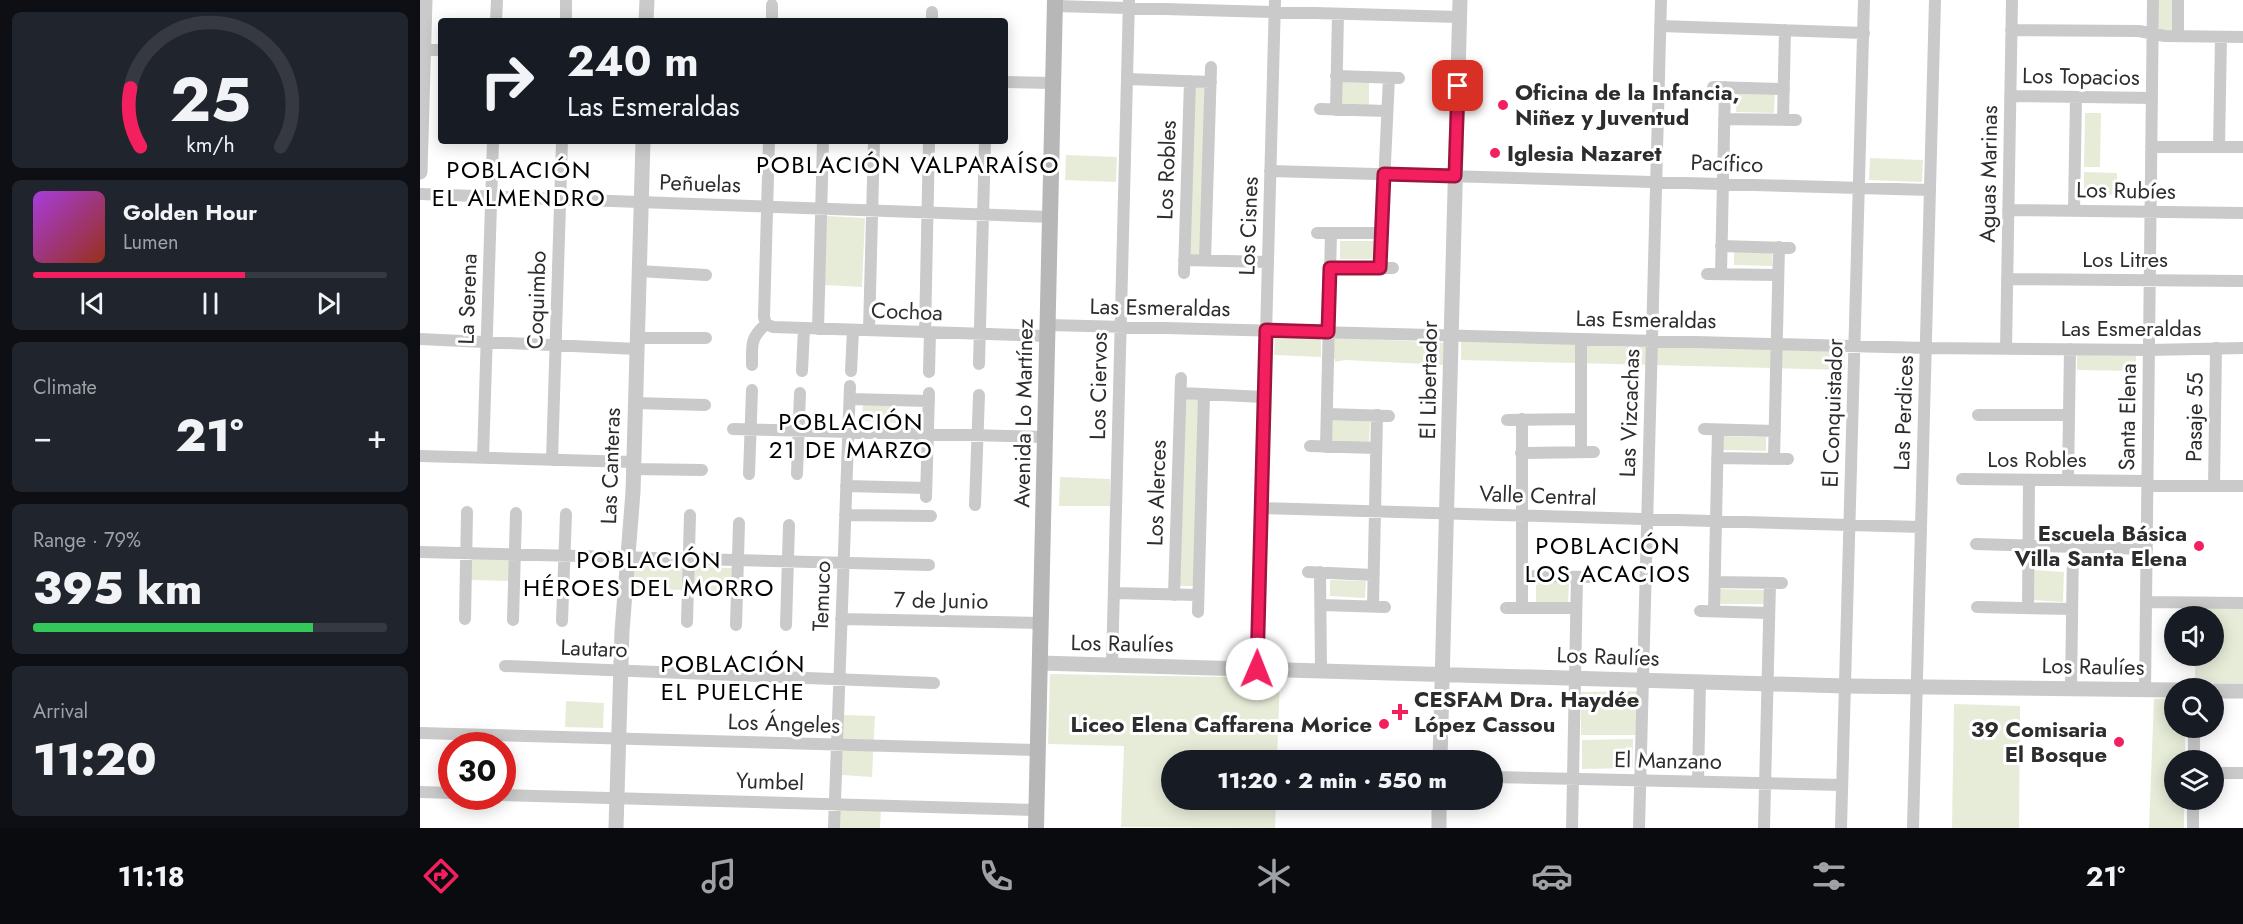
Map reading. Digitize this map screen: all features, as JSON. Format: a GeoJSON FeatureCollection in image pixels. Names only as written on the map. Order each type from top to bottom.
{"type":"FeatureCollection","features":[{"type":"Feature","properties":{"kind":"main road","name":"Avenida Lo Martínez"},"geometry":{"type":"LineString","coordinates":[[1036,828],[1055,3]]}},
{"type":"Feature","properties":{"kind":"street"},"geometry":{"type":"LineString","coordinates":[[420,172],[425,0]]}},
{"type":"Feature","properties":{"kind":"street"},"geometry":{"type":"LineString","coordinates":[[496,18],[497,0]]}},
{"type":"Feature","properties":{"kind":"street"},"geometry":{"type":"LineString","coordinates":[[566,0],[566,18]]}},
{"type":"Feature","properties":{"kind":"street"},"geometry":{"type":"LineString","coordinates":[[646,18],[647,0]]}},
{"type":"Feature","properties":{"kind":"street","name":"El Libertador"},"geometry":{"type":"LineString","coordinates":[[1440,750],[1460,0]]}},
{"type":"Feature","properties":{"kind":"street","name":"Las Vizcachas"},"geometry":{"type":"LineString","coordinates":[[1639,828],[1660,0]]}},
{"type":"Feature","properties":{"kind":"street","name":"El Conquistador"},"geometry":{"type":"LineString","coordinates":[[1841,828],[1864,0]]}},
{"type":"Feature","properties":{"kind":"street","name":"Las Perdices"},"geometry":{"type":"LineString","coordinates":[[1913,828],[1935,0]]}},
{"type":"Feature","properties":{"kind":"street","name":"Aguas Marinas"},"geometry":{"type":"LineString","coordinates":[[2006,349],[2012,0]]}},
{"type":"Feature","properties":{"kind":"street","name":"Santa Elena"},"geometry":{"type":"LineString","coordinates":[[2145,690],[2153,0]]}},
{"type":"Feature","properties":{"kind":"street"},"geometry":{"type":"LineString","coordinates":[[2178,0],[2178,36]]}},
{"type":"Feature","properties":{"kind":"street"},"geometry":{"type":"LineString","coordinates":[[1055,3],[1274,6],[1338,14],[1459,17]]}},
{"type":"Feature","properties":{"kind":"street","name":"Los Ciervos"},"geometry":{"type":"LineString","coordinates":[[1112,665],[1129,4]]}},
{"type":"Feature","properties":{"kind":"street"},"geometry":{"type":"LineString","coordinates":[[772,5],[772,18]]}},
{"type":"Feature","properties":{"kind":"street","name":"Los Cisnes"},"geometry":{"type":"LineString","coordinates":[[1257,669],[1274,6]]}},
{"type":"Feature","properties":{"kind":"street"},"geometry":{"type":"LineString","coordinates":[[1336,110],[1338,14]]}},
{"type":"Feature","properties":{"kind":"street"},"geometry":{"type":"LineString","coordinates":[[1660,26],[1863,33]]}},
{"type":"Feature","properties":{"kind":"street"},"geometry":{"type":"LineString","coordinates":[[1724,119],[1790,120],[1784,89],[1785,30]]}},
{"type":"Feature","properties":{"kind":"street"},"geometry":{"type":"LineString","coordinates":[[2011,30],[2139,31],[2178,36],[2243,37]]}},
{"type":"Feature","properties":{"kind":"street"},"geometry":{"type":"LineString","coordinates":[[2219,147],[2221,37]]}},
{"type":"Feature","properties":{"kind":"street"},"geometry":{"type":"LineString","coordinates":[[424,50],[438,50]]}},
{"type":"Feature","properties":{"kind":"street","name":"Los Robles"},"geometry":{"type":"LineString","coordinates":[[1205,260],[1211,67]]}},
{"type":"Feature","properties":{"kind":"street"},"geometry":{"type":"LineString","coordinates":[[1330,268],[1386,268],[1383,233],[1384,174],[1387,111],[1394,78],[1336,76]]}},
{"type":"Feature","properties":{"kind":"street"},"geometry":{"type":"LineString","coordinates":[[1127,79],[1211,82]]}},
{"type":"Feature","properties":{"kind":"street","name":"Los Robles"},"geometry":{"type":"LineString","coordinates":[[1184,273],[1190,81]]}},
{"type":"Feature","properties":{"kind":"street"},"geometry":{"type":"LineString","coordinates":[[1008,82],[1053,83]]}},
{"type":"Feature","properties":{"kind":"street"},"geometry":{"type":"LineString","coordinates":[[1721,274],[1724,119],[1719,87],[1784,89]]}},
{"type":"Feature","properties":{"kind":"street","name":"Los Topacios"},"geometry":{"type":"LineString","coordinates":[[2010,96],[2152,98]]}},
{"type":"Feature","properties":{"kind":"street"},"geometry":{"type":"LineString","coordinates":[[2074,211],[2076,97]]}},
{"type":"Feature","properties":{"kind":"street"},"geometry":{"type":"LineString","coordinates":[[1320,109],[1387,111]]}},
{"type":"Feature","properties":{"kind":"street","name":"La Serena"},"geometry":{"type":"LineString","coordinates":[[483,458],[493,144]]}},
{"type":"Feature","properties":{"kind":"street","name":"Coquimbo"},"geometry":{"type":"LineString","coordinates":[[552,460],[562,144]]}},
{"type":"Feature","properties":{"kind":"street","name":"Las Canteras"},"geometry":{"type":"LineString","coordinates":[[616,828],[621,670],[634,466],[643,144]]}},
{"type":"Feature","properties":{"kind":"street"},"geometry":{"type":"LineString","coordinates":[[752,365],[753,340],[766,324],[764,317],[769,144]]}},
{"type":"Feature","properties":{"kind":"street"},"geometry":{"type":"LineString","coordinates":[[819,329],[823,144]]}},
{"type":"Feature","properties":{"kind":"street"},"geometry":{"type":"LineString","coordinates":[[869,330],[874,144]]}},
{"type":"Feature","properties":{"kind":"street"},"geometry":{"type":"LineString","coordinates":[[929,144],[929,372]]}},
{"type":"Feature","properties":{"kind":"street"},"geometry":{"type":"LineString","coordinates":[[979,364],[985,144]]}},
{"type":"Feature","properties":{"kind":"street"},"geometry":{"type":"LineString","coordinates":[[2151,147],[2243,147]]}},
{"type":"Feature","properties":{"kind":"street","name":"Pacífico"},"geometry":{"type":"LineString","coordinates":[[1270,171],[1930,190]]}},
{"type":"Feature","properties":{"kind":"street","name":"Peñuelas"},"geometry":{"type":"LineString","coordinates":[[420,194],[1050,217]]}},
{"type":"Feature","properties":{"kind":"street","name":"Los Rubíes"},"geometry":{"type":"LineString","coordinates":[[2008,210],[2243,213]]}},
{"type":"Feature","properties":{"kind":"street"},"geometry":{"type":"LineString","coordinates":[[1317,233],[1383,233]]}},
{"type":"Feature","properties":{"kind":"street"},"geometry":{"type":"LineString","coordinates":[[1326,447],[1331,233]]}},
{"type":"Feature","properties":{"kind":"street"},"geometry":{"type":"LineString","coordinates":[[1721,246],[1784,247],[1778,275],[1774,459]]}},
{"type":"Feature","properties":{"kind":"street"},"geometry":{"type":"LineString","coordinates":[[1184,260],[1268,262]]}},
{"type":"Feature","properties":{"kind":"street"},"geometry":{"type":"LineString","coordinates":[[639,272],[706,275]]}},
{"type":"Feature","properties":{"kind":"street"},"geometry":{"type":"LineString","coordinates":[[1707,274],[1778,275]]}},
{"type":"Feature","properties":{"kind":"street","name":"Los Litres"},"geometry":{"type":"LineString","coordinates":[[2007,279],[2243,281]]}},
{"type":"Feature","properties":{"kind":"street","name":"Cochoa"},"geometry":{"type":"LineString","coordinates":[[766,324],[773,327],[980,334],[1047,331]]}},
{"type":"Feature","properties":{"kind":"street","name":"Las Esmeraldas"},"geometry":{"type":"LineString","coordinates":[[1047,331],[1121,327],[1926,348],[2070,350],[2243,348]]}},
{"type":"Feature","properties":{"kind":"street"},"geometry":{"type":"LineString","coordinates":[[802,370],[804,328]]}},
{"type":"Feature","properties":{"kind":"street"},"geometry":{"type":"LineString","coordinates":[[851,371],[853,330]]}},
{"type":"Feature","properties":{"kind":"street"},"geometry":{"type":"LineString","coordinates":[[420,339],[556,344],[637,343],[706,338]]}},
{"type":"Feature","properties":{"kind":"street"},"geometry":{"type":"LineString","coordinates":[[1521,453],[1588,452],[1581,419],[1581,339]]}},
{"type":"Feature","properties":{"kind":"street","name":"Pasaje 55"},"geometry":{"type":"LineString","coordinates":[[2214,486],[2216,348]]}},
{"type":"Feature","properties":{"kind":"street"},"geometry":{"type":"LineString","coordinates":[[2068,480],[2070,350]]}},
{"type":"Feature","properties":{"kind":"street","name":"Los Alerces"},"geometry":{"type":"LineString","coordinates":[[1174,595],[1181,378]]}},
{"type":"Feature","properties":{"kind":"street"},"geometry":{"type":"LineString","coordinates":[[749,474],[752,390]]}},
{"type":"Feature","properties":{"kind":"street","name":"Temuco"},"geometry":{"type":"LineString","coordinates":[[834,828],[850,392],[929,397],[928,434]]}},
{"type":"Feature","properties":{"kind":"street"},"geometry":{"type":"LineString","coordinates":[[797,474],[800,393]]}},
{"type":"Feature","properties":{"kind":"street"},"geometry":{"type":"LineString","coordinates":[[1180,393],[1264,397]]}},
{"type":"Feature","properties":{"kind":"street","name":"Los Alerces"},"geometry":{"type":"LineString","coordinates":[[1198,612],[1204,394]]}},
{"type":"Feature","properties":{"kind":"street"},"geometry":{"type":"LineString","coordinates":[[975,505],[978,395]]}},
{"type":"Feature","properties":{"kind":"street"},"geometry":{"type":"LineString","coordinates":[[635,403],[705,405]]}},
{"type":"Feature","properties":{"kind":"street"},"geometry":{"type":"LineString","coordinates":[[1322,605],[1379,606],[1373,575],[1374,511],[1376,448],[1383,416],[1327,414]]}},
{"type":"Feature","properties":{"kind":"street"},"geometry":{"type":"LineString","coordinates":[[1978,415],[2069,415]]}},
{"type":"Feature","properties":{"kind":"street"},"geometry":{"type":"LineString","coordinates":[[1522,419],[1522,608]]}},
{"type":"Feature","properties":{"kind":"street"},"geometry":{"type":"LineString","coordinates":[[1507,420],[1581,419]]}},
{"type":"Feature","properties":{"kind":"street"},"geometry":{"type":"LineString","coordinates":[[733,429],[1045,437]]}},
{"type":"Feature","properties":{"kind":"street"},"geometry":{"type":"LineString","coordinates":[[1704,429],[1775,431]]}},
{"type":"Feature","properties":{"kind":"street"},"geometry":{"type":"LineString","coordinates":[[1714,611],[1718,430]]}},
{"type":"Feature","properties":{"kind":"street"},"geometry":{"type":"LineString","coordinates":[[846,486],[926,493],[928,434]]}},
{"type":"Feature","properties":{"kind":"street"},"geometry":{"type":"LineString","coordinates":[[1310,446],[1376,448]]}},
{"type":"Feature","properties":{"kind":"street"},"geometry":{"type":"LineString","coordinates":[[420,456],[552,460],[702,470]]}},
{"type":"Feature","properties":{"kind":"street"},"geometry":{"type":"LineString","coordinates":[[1717,458],[1788,459]]}},
{"type":"Feature","properties":{"kind":"street","name":"Los Robles"},"geometry":{"type":"LineString","coordinates":[[1962,479],[2243,486]]}},
{"type":"Feature","properties":{"kind":"street"},"geometry":{"type":"LineString","coordinates":[[2028,608],[2029,480]]}},
{"type":"Feature","properties":{"kind":"street","name":"Valle Central"},"geometry":{"type":"LineString","coordinates":[[1261,508],[1921,527]]}},
{"type":"Feature","properties":{"kind":"street"},"geometry":{"type":"LineString","coordinates":[[465,619],[467,512]]}},
{"type":"Feature","properties":{"kind":"street"},"geometry":{"type":"LineString","coordinates":[[845,512],[932,516]]}},
{"type":"Feature","properties":{"kind":"street"},"geometry":{"type":"LineString","coordinates":[[513,620],[516,513]]}},
{"type":"Feature","properties":{"kind":"street"},"geometry":{"type":"LineString","coordinates":[[562,621],[566,514]]}},
{"type":"Feature","properties":{"kind":"street"},"geometry":{"type":"LineString","coordinates":[[687,622],[690,515]]}},
{"type":"Feature","properties":{"kind":"street"},"geometry":{"type":"LineString","coordinates":[[736,625],[739,523]]}},
{"type":"Feature","properties":{"kind":"street"},"geometry":{"type":"LineString","coordinates":[[786,625],[789,525]]}},
{"type":"Feature","properties":{"kind":"street"},"geometry":{"type":"LineString","coordinates":[[1976,544],[2146,549]]}},
{"type":"Feature","properties":{"kind":"street"},"geometry":{"type":"LineString","coordinates":[[2071,689],[2073,547]]}},
{"type":"Feature","properties":{"kind":"street"},"geometry":{"type":"LineString","coordinates":[[420,552],[929,565]]}},
{"type":"Feature","properties":{"kind":"street"},"geometry":{"type":"LineString","coordinates":[[1321,671],[1322,605],[1314,572],[1373,575]]}},
{"type":"Feature","properties":{"kind":"street"},"geometry":{"type":"LineString","coordinates":[[1522,576],[1592,577]]}},
{"type":"Feature","properties":{"kind":"street"},"geometry":{"type":"LineString","coordinates":[[1572,828],[1577,577]]}},
{"type":"Feature","properties":{"kind":"street"},"geometry":{"type":"LineString","coordinates":[[1715,582],[1776,583],[1769,613],[1764,828]]}},
{"type":"Feature","properties":{"kind":"street"},"geometry":{"type":"LineString","coordinates":[[1114,593],[1198,595]]}},
{"type":"Feature","properties":{"kind":"street"},"geometry":{"type":"LineString","coordinates":[[2146,602],[2243,603]]}},
{"type":"Feature","properties":{"kind":"street"},"geometry":{"type":"LineString","coordinates":[[1977,607],[2072,609]]}},
{"type":"Feature","properties":{"kind":"street"},"geometry":{"type":"LineString","coordinates":[[1506,608],[1576,608]]}},
{"type":"Feature","properties":{"kind":"street"},"geometry":{"type":"LineString","coordinates":[[1700,611],[1769,613]]}},
{"type":"Feature","properties":{"kind":"street","name":"7 de Junio"},"geometry":{"type":"LineString","coordinates":[[841,619],[1041,623]]}},
{"type":"Feature","properties":{"kind":"street","name":"Los Raulíes"},"geometry":{"type":"LineString","coordinates":[[1040,663],[1845,686],[2164,690]]}},
{"type":"Feature","properties":{"kind":"street","name":"Lautaro"},"geometry":{"type":"LineString","coordinates":[[505,666],[934,683]]}},
{"type":"Feature","properties":{"kind":"street"},"geometry":{"type":"LineString","coordinates":[[1698,781],[1700,682]]}},
{"type":"Feature","properties":{"kind":"street"},"geometry":{"type":"LineString","coordinates":[[2224,691],[2243,691]]}},
{"type":"Feature","properties":{"kind":"street","name":"Los Ángeles"},"geometry":{"type":"LineString","coordinates":[[420,733],[1038,750]]}},
{"type":"Feature","properties":{"kind":"street"},"geometry":{"type":"LineString","coordinates":[[2224,772],[2243,773]]}},
{"type":"Feature","properties":{"kind":"street","name":"El Manzano"},"geometry":{"type":"LineString","coordinates":[[1503,777],[1842,785]]}},
{"type":"Feature","properties":{"kind":"street"},"geometry":{"type":"LineString","coordinates":[[420,792],[438,793]]}},
{"type":"Feature","properties":{"kind":"street","name":"Yumbel"},"geometry":{"type":"LineString","coordinates":[[516,795],[1036,810]]}},
{"type":"Feature","properties":{"kind":"street"},"geometry":{"type":"LineString","coordinates":[[1439,810],[1439,828]]}},
{"type":"Feature","properties":{"kind":"street"},"geometry":{"type":"LineString","coordinates":[[2193,810],[2193,828]]}},
{"type":"Feature","properties":{"kind":"green space"},"geometry":{"type":"Polygon","coordinates":[[[2159,0],[2174,0],[2174,32],[2159,32],[2159,0]]]}},
{"type":"Feature","properties":{"kind":"green space"},"geometry":{"type":"Polygon","coordinates":[[[1340,82],[1369,83],[1369,105],[1339,104],[1340,82]]]}},
{"type":"Feature","properties":{"kind":"green space"},"geometry":{"type":"Polygon","coordinates":[[[1192,85],[1205,88],[1201,254],[1188,256],[1192,85]]]}},
{"type":"Feature","properties":{"kind":"green space"},"geometry":{"type":"Polygon","coordinates":[[[1737,92],[1775,93],[1774,113],[1736,112],[1737,92]]]}},
{"type":"Feature","properties":{"kind":"green space"},"geometry":{"type":"Polygon","coordinates":[[[2085,113],[2101,113],[2100,167],[2084,167],[2085,113]]]}},
{"type":"Feature","properties":{"kind":"green space"},"geometry":{"type":"Polygon","coordinates":[[[1066,155],[1117,157],[1116,182],[1065,180],[1066,155]]]}},
{"type":"Feature","properties":{"kind":"green space"},"geometry":{"type":"Polygon","coordinates":[[[1870,158],[1923,160],[1922,182],[1869,180],[1870,158]]]}},
{"type":"Feature","properties":{"kind":"green space"},"geometry":{"type":"Polygon","coordinates":[[[2084,172],[2117,173],[2117,195],[2084,194],[2084,172]]]}},
{"type":"Feature","properties":{"kind":"green space"},"geometry":{"type":"Polygon","coordinates":[[[826,216],[865,218],[862,287],[823,285],[826,216]]]}},
{"type":"Feature","properties":{"kind":"green space"},"geometry":{"type":"Polygon","coordinates":[[[1340,241],[1375,241],[1375,259],[1340,259],[1340,241]]]}},
{"type":"Feature","properties":{"kind":"green space"},"geometry":{"type":"Polygon","coordinates":[[[1734,252],[1772,253],[1772,266],[1734,265],[1734,252]]]}},
{"type":"Feature","properties":{"kind":"green space"},"geometry":{"type":"Polygon","coordinates":[[[1275,336],[1321,338],[1321,357],[1274,355],[1275,336]]]}},
{"type":"Feature","properties":{"kind":"green space"},"geometry":{"type":"Polygon","coordinates":[[[1333,337],[1444,343],[1443,365],[1345,360],[1335,362],[1335,359],[1331,359],[1333,337]]]}},
{"type":"Feature","properties":{"kind":"green space"},"geometry":{"type":"Polygon","coordinates":[[[1461,340],[1845,350],[1845,370],[1461,360],[1461,340]]]}},
{"type":"Feature","properties":{"kind":"green space"},"geometry":{"type":"Polygon","coordinates":[[[2077,355],[2136,356],[2136,371],[2077,370],[2077,355]]]}},
{"type":"Feature","properties":{"kind":"green space"},"geometry":{"type":"Polygon","coordinates":[[[1184,398],[1201,399],[1195,586],[1178,586],[1184,398]]]}},
{"type":"Feature","properties":{"kind":"green space"},"geometry":{"type":"Polygon","coordinates":[[[863,401],[896,402],[896,423],[862,421],[863,401]]]}},
{"type":"Feature","properties":{"kind":"green space"},"geometry":{"type":"Polygon","coordinates":[[[1330,419],[1370,419],[1369,444],[1330,444],[1330,419]]]}},
{"type":"Feature","properties":{"kind":"green space"},"geometry":{"type":"Polygon","coordinates":[[[1723,436],[1766,437],[1766,451],[1723,450],[1723,436]]]}},
{"type":"Feature","properties":{"kind":"green space"},"geometry":{"type":"Polygon","coordinates":[[[1060,477],[1110,479],[1110,506],[1059,506],[1060,477]]]}},
{"type":"Feature","properties":{"kind":"green space"},"geometry":{"type":"Polygon","coordinates":[[[471,558],[511,559],[511,581],[471,580],[471,558]]]}},
{"type":"Feature","properties":{"kind":"green space"},"geometry":{"type":"Polygon","coordinates":[[[632,564],[732,568],[731,592],[631,588],[632,564]]]}},
{"type":"Feature","properties":{"kind":"green space"},"geometry":{"type":"Polygon","coordinates":[[[2033,570],[2064,572],[2063,602],[2032,600],[2033,570]]]}},
{"type":"Feature","properties":{"kind":"green space"},"geometry":{"type":"Polygon","coordinates":[[[1330,580],[1366,581],[1365,598],[1330,596],[1330,580]]]}},
{"type":"Feature","properties":{"kind":"green space"},"geometry":{"type":"Polygon","coordinates":[[[1536,581],[1569,582],[1568,604],[1536,602],[1536,581]]]}},
{"type":"Feature","properties":{"kind":"green space"},"geometry":{"type":"Polygon","coordinates":[[[1720,589],[1764,590],[1764,604],[1720,604],[1720,589]]]}},
{"type":"Feature","properties":{"kind":"green space"},"geometry":{"type":"Polygon","coordinates":[[[2224,607],[2243,607],[2243,683],[2224,683],[2224,678],[2195,678],[2195,666],[2224,666],[2224,607]]]}},
{"type":"Feature","properties":{"kind":"green space"},"geometry":{"type":"Polygon","coordinates":[[[1050,674],[1280,678],[1277,750],[1161,750],[1161,810],[1276,810],[1275,828],[1121,827],[1124,746],[1048,744],[1050,674]]]}},
{"type":"Feature","properties":{"kind":"green space"},"geometry":{"type":"Polygon","coordinates":[[[1639,691],[1639,735],[1581,735],[1581,692],[1639,691]]]}},
{"type":"Feature","properties":{"kind":"green space"},"geometry":{"type":"Polygon","coordinates":[[[2154,699],[2164,699],[2164,738],[2185,738],[2185,750],[2164,750],[2164,810],[2184,810],[2184,828],[2149,828],[2154,699]]]}},
{"type":"Feature","properties":{"kind":"green space"},"geometry":{"type":"Polygon","coordinates":[[[566,701],[604,703],[603,728],[565,727],[566,701]]]}},
{"type":"Feature","properties":{"kind":"green space"},"geometry":{"type":"Polygon","coordinates":[[[1954,704],[2020,706],[2019,828],[1952,828],[1954,704]]]}},
{"type":"Feature","properties":{"kind":"green space"},"geometry":{"type":"Polygon","coordinates":[[[844,715],[875,716],[872,777],[842,775],[844,715]]]}},
{"type":"Feature","properties":{"kind":"green space"},"geometry":{"type":"Polygon","coordinates":[[[1633,739],[1633,768],[1582,769],[1582,740],[1633,739]]]}},
{"type":"Feature","properties":{"kind":"green space"},"geometry":{"type":"Polygon","coordinates":[[[836,807],[881,808],[880,828],[836,828],[836,807]]]}},
{"type":"Feature","properties":{"kind":"place","name":"Oficina de la Infancia, Niñez y Juventud"},"geometry":{"type":"Point","coordinates":[1503,105]}},
{"type":"Feature","properties":{"kind":"place","name":"Iglesia Nazaret"},"geometry":{"type":"Point","coordinates":[1495,153]}},
{"type":"Feature","properties":{"kind":"place","name":"Escuela Básica Villa Santa Elena"},"geometry":{"type":"Point","coordinates":[2199,546]}},
{"type":"Feature","properties":{"kind":"place","name":"CESFAM Dra. Haydée López Cassou"},"geometry":{"type":"Point","coordinates":[1400,712]}},
{"type":"Feature","properties":{"kind":"place","name":"Liceo Elena Caffarena Morice"},"geometry":{"type":"Point","coordinates":[1384,724]}},
{"type":"Feature","properties":{"kind":"place","name":"39 Comisaria El Bosque"},"geometry":{"type":"Point","coordinates":[2119,742]}},
{"type":"Feature","properties":{"kind":"district","name":"POBLACIÓN VALPARAÍSO"},"geometry":{"type":"Point","coordinates":[908,165]}},
{"type":"Feature","properties":{"kind":"district","name":"POBLACIÓN EL ALMENDRO"},"geometry":{"type":"Point","coordinates":[519,184]}},
{"type":"Feature","properties":{"kind":"district","name":"POBLACIÓN 21 DE MARZO"},"geometry":{"type":"Point","coordinates":[851,436]}},
{"type":"Feature","properties":{"kind":"district","name":"POBLACIÓN LOS ACACIOS"},"geometry":{"type":"Point","coordinates":[1608,560]}},
{"type":"Feature","properties":{"kind":"district","name":"POBLACIÓN HÉROES DEL MORRO"},"geometry":{"type":"Point","coordinates":[649,574]}},
{"type":"Feature","properties":{"kind":"district","name":"POBLACIÓN EL PUELCHE"},"geometry":{"type":"Point","coordinates":[733,678]}},
{"type":"Feature","properties":{"kind":"route"},"geometry":{"type":"LineString","coordinates":[[1257,669],[1266,330],[1328,332],[1330,268],[1380,268],[1384,174],[1455,176],[1458,86]]}}]}
